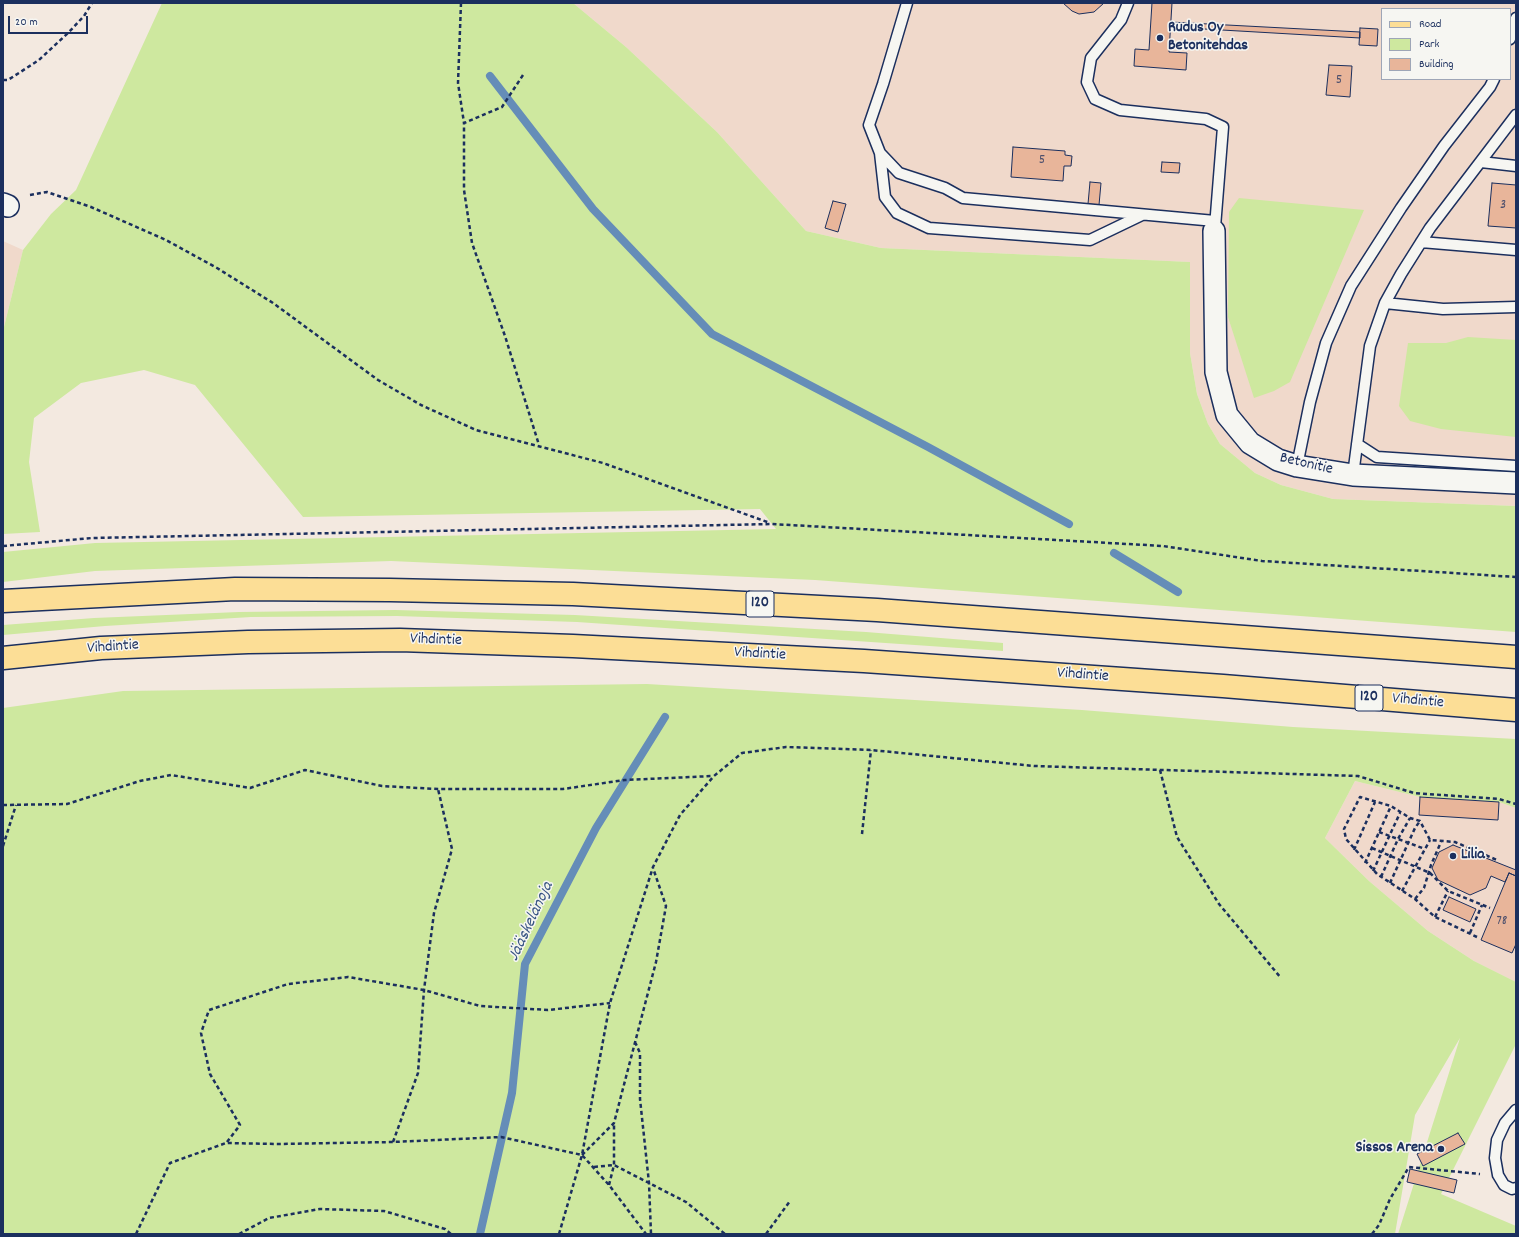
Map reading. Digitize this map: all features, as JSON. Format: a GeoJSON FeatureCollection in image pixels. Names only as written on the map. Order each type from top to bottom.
{"type":"FeatureCollection","features":[{"type":"Feature","properties":{"kind":"main road","name":"120"},"geometry":{"type":"LineString","coordinates":[[3,601],[235,589],[390,590],[573,594],[877,610],[1516,657]]}},
{"type":"Feature","properties":{"kind":"main road","name":"Vihdintie"},"geometry":{"type":"LineString","coordinates":[[3,658],[101,648],[248,642],[400,640],[573,646],[864,661],[1223,686],[1516,710]]}},
{"type":"Feature","properties":{"kind":"street","name":"Betonitie"},"geometry":{"type":"LineString","coordinates":[[1215,226],[1216,372],[1227,415],[1250,443],[1278,460],[1297,466],[1354,475],[1516,483]]}},
{"type":"Feature","properties":{"kind":"lane"},"geometry":{"type":"LineString","coordinates":[[906,3],[883,84],[869,125],[880,154],[885,197],[898,213],[929,228],[1090,240],[1142,215]]}},
{"type":"Feature","properties":{"kind":"lane"},"geometry":{"type":"LineString","coordinates":[[880,154],[899,173],[945,188],[963,198],[1142,215],[1215,226],[1223,128],[1206,119],[1120,110],[1095,99],[1087,82],[1091,58],[1121,20],[1128,3]]}},
{"type":"Feature","properties":{"kind":"lane"},"geometry":{"type":"LineString","coordinates":[[1511,36],[1516,18]]}},
{"type":"Feature","properties":{"kind":"lane"},"geometry":{"type":"LineString","coordinates":[[1297,466],[1310,402],[1326,343],[1351,286],[1405,202],[1444,146],[1490,87],[1494,80]]}},
{"type":"Feature","properties":{"kind":"lane"},"geometry":{"type":"LineString","coordinates":[[1354,475],[1370,346],[1385,304],[1421,242],[1516,115]]}},
{"type":"Feature","properties":{"kind":"lane"},"geometry":{"type":"LineString","coordinates":[[1482,162],[1516,166]]}},
{"type":"Feature","properties":{"kind":"lane"},"geometry":{"type":"LineString","coordinates":[[1421,242],[1516,250]]}},
{"type":"Feature","properties":{"kind":"lane"},"geometry":{"type":"LineString","coordinates":[[1385,304],[1443,309],[1516,307]]}},
{"type":"Feature","properties":{"kind":"lane"},"geometry":{"type":"LineString","coordinates":[[1357,444],[1378,457],[1516,466]]}},
{"type":"Feature","properties":{"kind":"lane"},"geometry":{"type":"LineString","coordinates":[[1516,1110],[1504,1122],[1497,1140],[1495,1158],[1498,1175],[1504,1185],[1512,1190],[1516,1188]]}},
{"type":"Feature","properties":{"kind":"path"},"geometry":{"type":"LineString","coordinates":[[3,80],[8,80],[39,60],[84,16],[92,3]]}},
{"type":"Feature","properties":{"kind":"path"},"geometry":{"type":"LineString","coordinates":[[461,3],[458,83],[464,123],[464,190],[472,243],[505,336],[539,446]]}},
{"type":"Feature","properties":{"kind":"path"},"geometry":{"type":"LineString","coordinates":[[464,123],[502,107],[523,75]]}},
{"type":"Feature","properties":{"kind":"path"},"geometry":{"type":"LineString","coordinates":[[5,205],[35,193],[47,192],[91,207],[166,240],[217,268],[273,303],[378,380],[420,406],[476,430],[603,463],[772,524]]}},
{"type":"Feature","properties":{"kind":"path"},"geometry":{"type":"LineString","coordinates":[[3,546],[92,538],[772,524],[1163,546],[1262,561],[1516,577]]}},
{"type":"Feature","properties":{"kind":"path"},"geometry":{"type":"LineString","coordinates":[[559,1234],[582,1155],[610,1002],[653,867],[680,815],[714,776],[742,753],[786,747],[871,750],[1034,766],[1358,776],[1414,793],[1499,798],[1516,804]]}},
{"type":"Feature","properties":{"kind":"path"},"geometry":{"type":"LineString","coordinates":[[862,834],[871,750]]}},
{"type":"Feature","properties":{"kind":"path"},"geometry":{"type":"LineString","coordinates":[[3,805],[67,804],[140,781],[171,776],[250,788],[305,770],[382,786],[438,789],[563,789],[625,780],[714,776]]}},
{"type":"Feature","properties":{"kind":"path"},"geometry":{"type":"LineString","coordinates":[[1160,770],[1177,837],[1219,904],[1281,978]]}},
{"type":"Feature","properties":{"kind":"path"},"geometry":{"type":"LineString","coordinates":[[393,1142],[418,1073],[424,990],[434,913],[452,848],[438,789]]}},
{"type":"Feature","properties":{"kind":"path"},"geometry":{"type":"LineString","coordinates":[[1430,840],[1420,822],[1400,813],[1390,806],[1360,797],[1344,829],[1346,839],[1373,871],[1415,899],[1435,917],[1477,937]]}},
{"type":"Feature","properties":{"kind":"path"},"geometry":{"type":"LineString","coordinates":[[1354,850],[1375,802]]}},
{"type":"Feature","properties":{"kind":"path"},"geometry":{"type":"LineString","coordinates":[[3,846],[16,805]]}},
{"type":"Feature","properties":{"kind":"path"},"geometry":{"type":"LineString","coordinates":[[1365,863],[1390,806]]}},
{"type":"Feature","properties":{"kind":"path"},"geometry":{"type":"LineString","coordinates":[[1373,871],[1400,813]]}},
{"type":"Feature","properties":{"kind":"path"},"geometry":{"type":"LineString","coordinates":[[1382,877],[1398,839],[1410,818]]}},
{"type":"Feature","properties":{"kind":"path"},"geometry":{"type":"LineString","coordinates":[[1390,883],[1415,828],[1420,822]]}},
{"type":"Feature","properties":{"kind":"path"},"geometry":{"type":"LineString","coordinates":[[1379,832],[1425,849]]}},
{"type":"Feature","properties":{"kind":"path"},"geometry":{"type":"LineString","coordinates":[[1430,840],[1455,842],[1497,860]]}},
{"type":"Feature","properties":{"kind":"path"},"geometry":{"type":"LineString","coordinates":[[1402,891],[1430,840]]}},
{"type":"Feature","properties":{"kind":"path"},"geometry":{"type":"LineString","coordinates":[[1415,899],[1424,888],[1430,873],[1431,865],[1441,842]]}},
{"type":"Feature","properties":{"kind":"path"},"geometry":{"type":"LineString","coordinates":[[1372,848],[1430,873],[1448,890],[1490,908]]}},
{"type":"Feature","properties":{"kind":"path"},"geometry":{"type":"LineString","coordinates":[[609,1185],[614,1165],[614,1123],[656,962],[666,906],[653,867]]}},
{"type":"Feature","properties":{"kind":"path"},"geometry":{"type":"LineString","coordinates":[[1435,917],[1448,890]]}},
{"type":"Feature","properties":{"kind":"path"},"geometry":{"type":"LineString","coordinates":[[1470,933],[1482,905]]}},
{"type":"Feature","properties":{"kind":"path"},"geometry":{"type":"LineString","coordinates":[[226,1143],[240,1125],[210,1074],[201,1033],[209,1010],[288,984],[348,977],[424,990],[480,1006],[548,1010],[610,1002]]}},
{"type":"Feature","properties":{"kind":"path"},"geometry":{"type":"LineString","coordinates":[[635,1042],[640,1052],[640,1099],[649,1183],[651,1234]]}},
{"type":"Feature","properties":{"kind":"path"},"geometry":{"type":"LineString","coordinates":[[582,1155],[614,1123]]}},
{"type":"Feature","properties":{"kind":"path"},"geometry":{"type":"LineString","coordinates":[[136,1234],[170,1163],[226,1143],[278,1144],[393,1142],[502,1137],[582,1155],[609,1185],[646,1234]]}},
{"type":"Feature","properties":{"kind":"path"},"geometry":{"type":"LineString","coordinates":[[594,1167],[614,1165],[686,1202],[725,1234]]}},
{"type":"Feature","properties":{"kind":"path"},"geometry":{"type":"LineString","coordinates":[[1372,1234],[1379,1225],[1390,1199],[1409,1167],[1498,1175]]}},
{"type":"Feature","properties":{"kind":"path"},"geometry":{"type":"LineString","coordinates":[[766,1234],[790,1201]]}},
{"type":"Feature","properties":{"kind":"path"},"geometry":{"type":"LineString","coordinates":[[239,1234],[269,1218],[320,1208],[384,1211],[445,1230],[451,1234]]}},
{"type":"Feature","properties":{"kind":"shaded area"},"geometry":{"type":"Polygon","coordinates":[[[573,3],[1516,3],[1516,506],[1333,499],[1281,485],[1255,473],[1220,444],[1208,424],[1197,394],[1190,353],[1189,262],[881,248],[806,231],[717,132],[626,47],[573,3]]]}},
{"type":"Feature","properties":{"kind":"shaded area"},"geometry":{"type":"Polygon","coordinates":[[[3,241],[23,250],[3,331],[3,241]]]}},
{"type":"Feature","properties":{"kind":"shaded area"},"geometry":{"type":"Polygon","coordinates":[[[1355,781],[1420,797],[1499,802],[1516,808],[1516,982],[1474,961],[1428,931],[1369,881],[1325,838],[1355,781]]]}},
{"type":"Feature","properties":{"kind":"green space"},"geometry":{"type":"Polygon","coordinates":[[[162,3],[573,3],[626,47],[717,132],[806,231],[881,248],[1190,262],[1190,353],[1197,394],[1208,424],[1220,444],[1255,473],[1281,485],[1333,499],[1516,506],[1516,632],[815,580],[391,561],[95,571],[3,582],[3,552],[95,543],[776,529],[760,509],[303,517],[195,385],[144,370],[81,383],[34,418],[29,462],[40,532],[3,534],[3,331],[23,250],[51,214],[76,190],[162,3]]]}},
{"type":"Feature","properties":{"kind":"green space"},"geometry":{"type":"Polygon","coordinates":[[[1239,198],[1364,210],[1290,382],[1274,391],[1254,398],[1228,317],[1229,212],[1239,198]]]}},
{"type":"Feature","properties":{"kind":"green space"},"geometry":{"type":"Polygon","coordinates":[[[1468,337],[1516,340],[1516,437],[1441,429],[1410,421],[1399,406],[1408,343],[1446,343],[1468,337]]]}},
{"type":"Feature","properties":{"kind":"green space"},"geometry":{"type":"Polygon","coordinates":[[[395,610],[575,615],[866,632],[1003,643],[1003,651],[577,622],[397,616],[251,617],[105,626],[3,635],[3,625],[94,618],[239,612],[395,610]]]}},
{"type":"Feature","properties":{"kind":"green space"},"geometry":{"type":"Polygon","coordinates":[[[647,684],[1082,710],[1293,727],[1516,739],[1516,808],[1499,802],[1420,797],[1355,781],[1325,838],[1369,881],[1428,931],[1474,961],[1516,982],[1516,1044],[1441,1194],[1516,1226],[1516,1234],[1398,1234],[1460,1038],[1415,1115],[1395,1234],[3,1234],[3,708],[123,691],[647,684]]]}},
{"type":"Feature","properties":{"kind":"building"},"geometry":{"type":"Polygon","coordinates":[[[1063,3],[1104,3],[1094,12],[1079,14],[1072,11],[1063,3]]]}},
{"type":"Feature","properties":{"kind":"building","name":"Rudus Oy Betonitehdas"},"geometry":{"type":"Polygon","coordinates":[[[1152,3],[1172,3],[1169,52],[1187,53],[1186,70],[1134,66],[1135,49],[1149,50],[1152,3]]]}},
{"type":"Feature","properties":{"kind":"building"},"geometry":{"type":"Polygon","coordinates":[[[1170,22],[1360,32],[1360,38],[1170,27],[1170,22]]]}},
{"type":"Feature","properties":{"kind":"building"},"geometry":{"type":"Polygon","coordinates":[[[1360,28],[1378,29],[1377,46],[1359,45],[1360,28]]]}},
{"type":"Feature","properties":{"kind":"building"},"geometry":{"type":"Polygon","coordinates":[[[1329,65],[1352,66],[1350,97],[1326,95],[1329,65]]]}},
{"type":"Feature","properties":{"kind":"building"},"geometry":{"type":"Polygon","coordinates":[[[1013,147],[1065,151],[1065,155],[1072,156],[1071,166],[1064,166],[1063,181],[1011,177],[1013,147]]]}},
{"type":"Feature","properties":{"kind":"building"},"geometry":{"type":"Polygon","coordinates":[[[1162,162],[1180,163],[1179,173],[1161,172],[1162,162]]]}},
{"type":"Feature","properties":{"kind":"building"},"geometry":{"type":"Polygon","coordinates":[[[1090,182],[1101,183],[1099,205],[1088,204],[1090,182]]]}},
{"type":"Feature","properties":{"kind":"building"},"geometry":{"type":"Polygon","coordinates":[[[1492,183],[1516,185],[1516,228],[1488,226],[1492,183]]]}},
{"type":"Feature","properties":{"kind":"building"},"geometry":{"type":"Polygon","coordinates":[[[833,201],[846,204],[838,232],[825,228],[833,201]]]}},
{"type":"Feature","properties":{"kind":"building"},"geometry":{"type":"Polygon","coordinates":[[[1420,797],[1499,802],[1498,820],[1419,815],[1420,797]]]}},
{"type":"Feature","properties":{"kind":"building"},"geometry":{"type":"Polygon","coordinates":[[[1453,845],[1516,870],[1516,876],[1509,873],[1505,882],[1491,876],[1486,888],[1470,895],[1438,880],[1432,868],[1439,852],[1453,845]]]}},
{"type":"Feature","properties":{"kind":"building"},"geometry":{"type":"Polygon","coordinates":[[[1509,873],[1516,876],[1516,944],[1512,953],[1481,940],[1509,873]]]}},
{"type":"Feature","properties":{"kind":"building"},"geometry":{"type":"Polygon","coordinates":[[[1449,897],[1476,909],[1470,922],[1443,910],[1449,897]]]}},
{"type":"Feature","properties":{"kind":"building","name":"Sissos Arena"},"geometry":{"type":"Polygon","coordinates":[[[1458,1133],[1465,1144],[1423,1166],[1417,1154],[1458,1133]]]}},
{"type":"Feature","properties":{"kind":"building"},"geometry":{"type":"Polygon","coordinates":[[[1410,1169],[1457,1180],[1454,1193],[1407,1182],[1410,1169]]]}},
{"type":"Feature","properties":{"kind":"waterway"},"geometry":{"type":"LineString","coordinates":[[490,76],[593,209],[712,334],[928,447],[1069,524]]}},
{"type":"Feature","properties":{"kind":"waterway"},"geometry":{"type":"LineString","coordinates":[[1114,553],[1178,592]]}},
{"type":"Feature","properties":{"kind":"waterway","name":"Jääskelänoja"},"geometry":{"type":"LineString","coordinates":[[480,1234],[512,1093],[525,964],[596,828],[665,717]]}},
{"type":"Feature","properties":{"kind":"place","name":"Rudus Oy Betonitehdas"},"geometry":{"type":"Point","coordinates":[1160,38]}},
{"type":"Feature","properties":{"kind":"place","name":"Lilia"},"geometry":{"type":"Point","coordinates":[1453,856]}},
{"type":"Feature","properties":{"kind":"place","name":"Sissos Arena"},"geometry":{"type":"Point","coordinates":[1441,1149]}}]}
